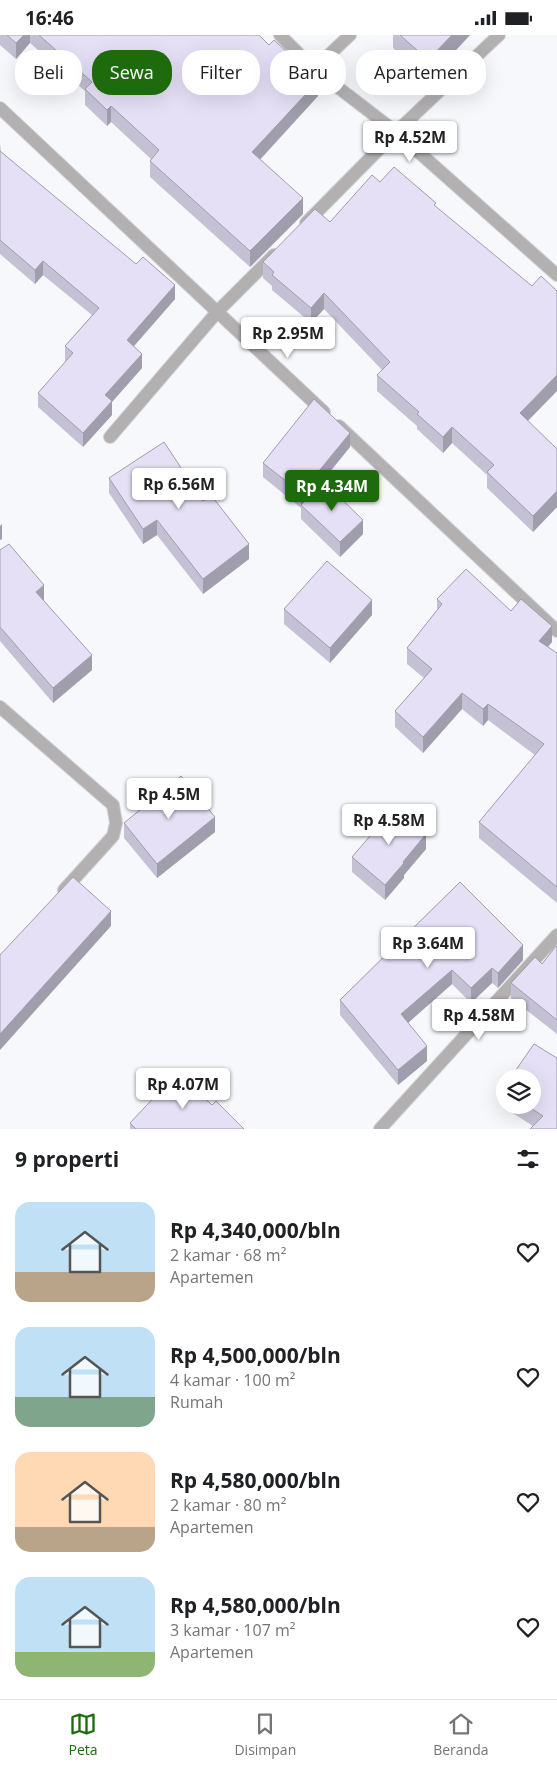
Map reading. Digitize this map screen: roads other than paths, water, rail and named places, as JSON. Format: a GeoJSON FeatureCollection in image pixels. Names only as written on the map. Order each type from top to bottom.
{"type":"FeatureCollection","features":[{"type":"Feature","properties":{"kind":"street"},"geometry":{"type":"LineString","coordinates":[[280,35],[295,50]]}},
{"type":"Feature","properties":{"kind":"street"},"geometry":{"type":"LineString","coordinates":[[334,50],[350,35]]}},
{"type":"Feature","properties":{"kind":"street"},"geometry":{"type":"LineString","coordinates":[[300,229],[396,132],[499,35]]}},
{"type":"Feature","properties":{"kind":"street"},"geometry":{"type":"LineString","coordinates":[[346,94],[396,132],[557,275]]}},
{"type":"Feature","properties":{"kind":"street"},"geometry":{"type":"LineString","coordinates":[[0,108],[557,631]]}},
{"type":"Feature","properties":{"kind":"street"},"geometry":{"type":"LineString","coordinates":[[110,437],[218,311],[279,249]]}},
{"type":"Feature","properties":{"kind":"street"},"geometry":{"type":"LineString","coordinates":[[0,707],[113,805],[116,813],[113,837],[53,902]]}},
{"type":"Feature","properties":{"kind":"street"},"geometry":{"type":"LineString","coordinates":[[380,1129],[557,935]]}}]}
